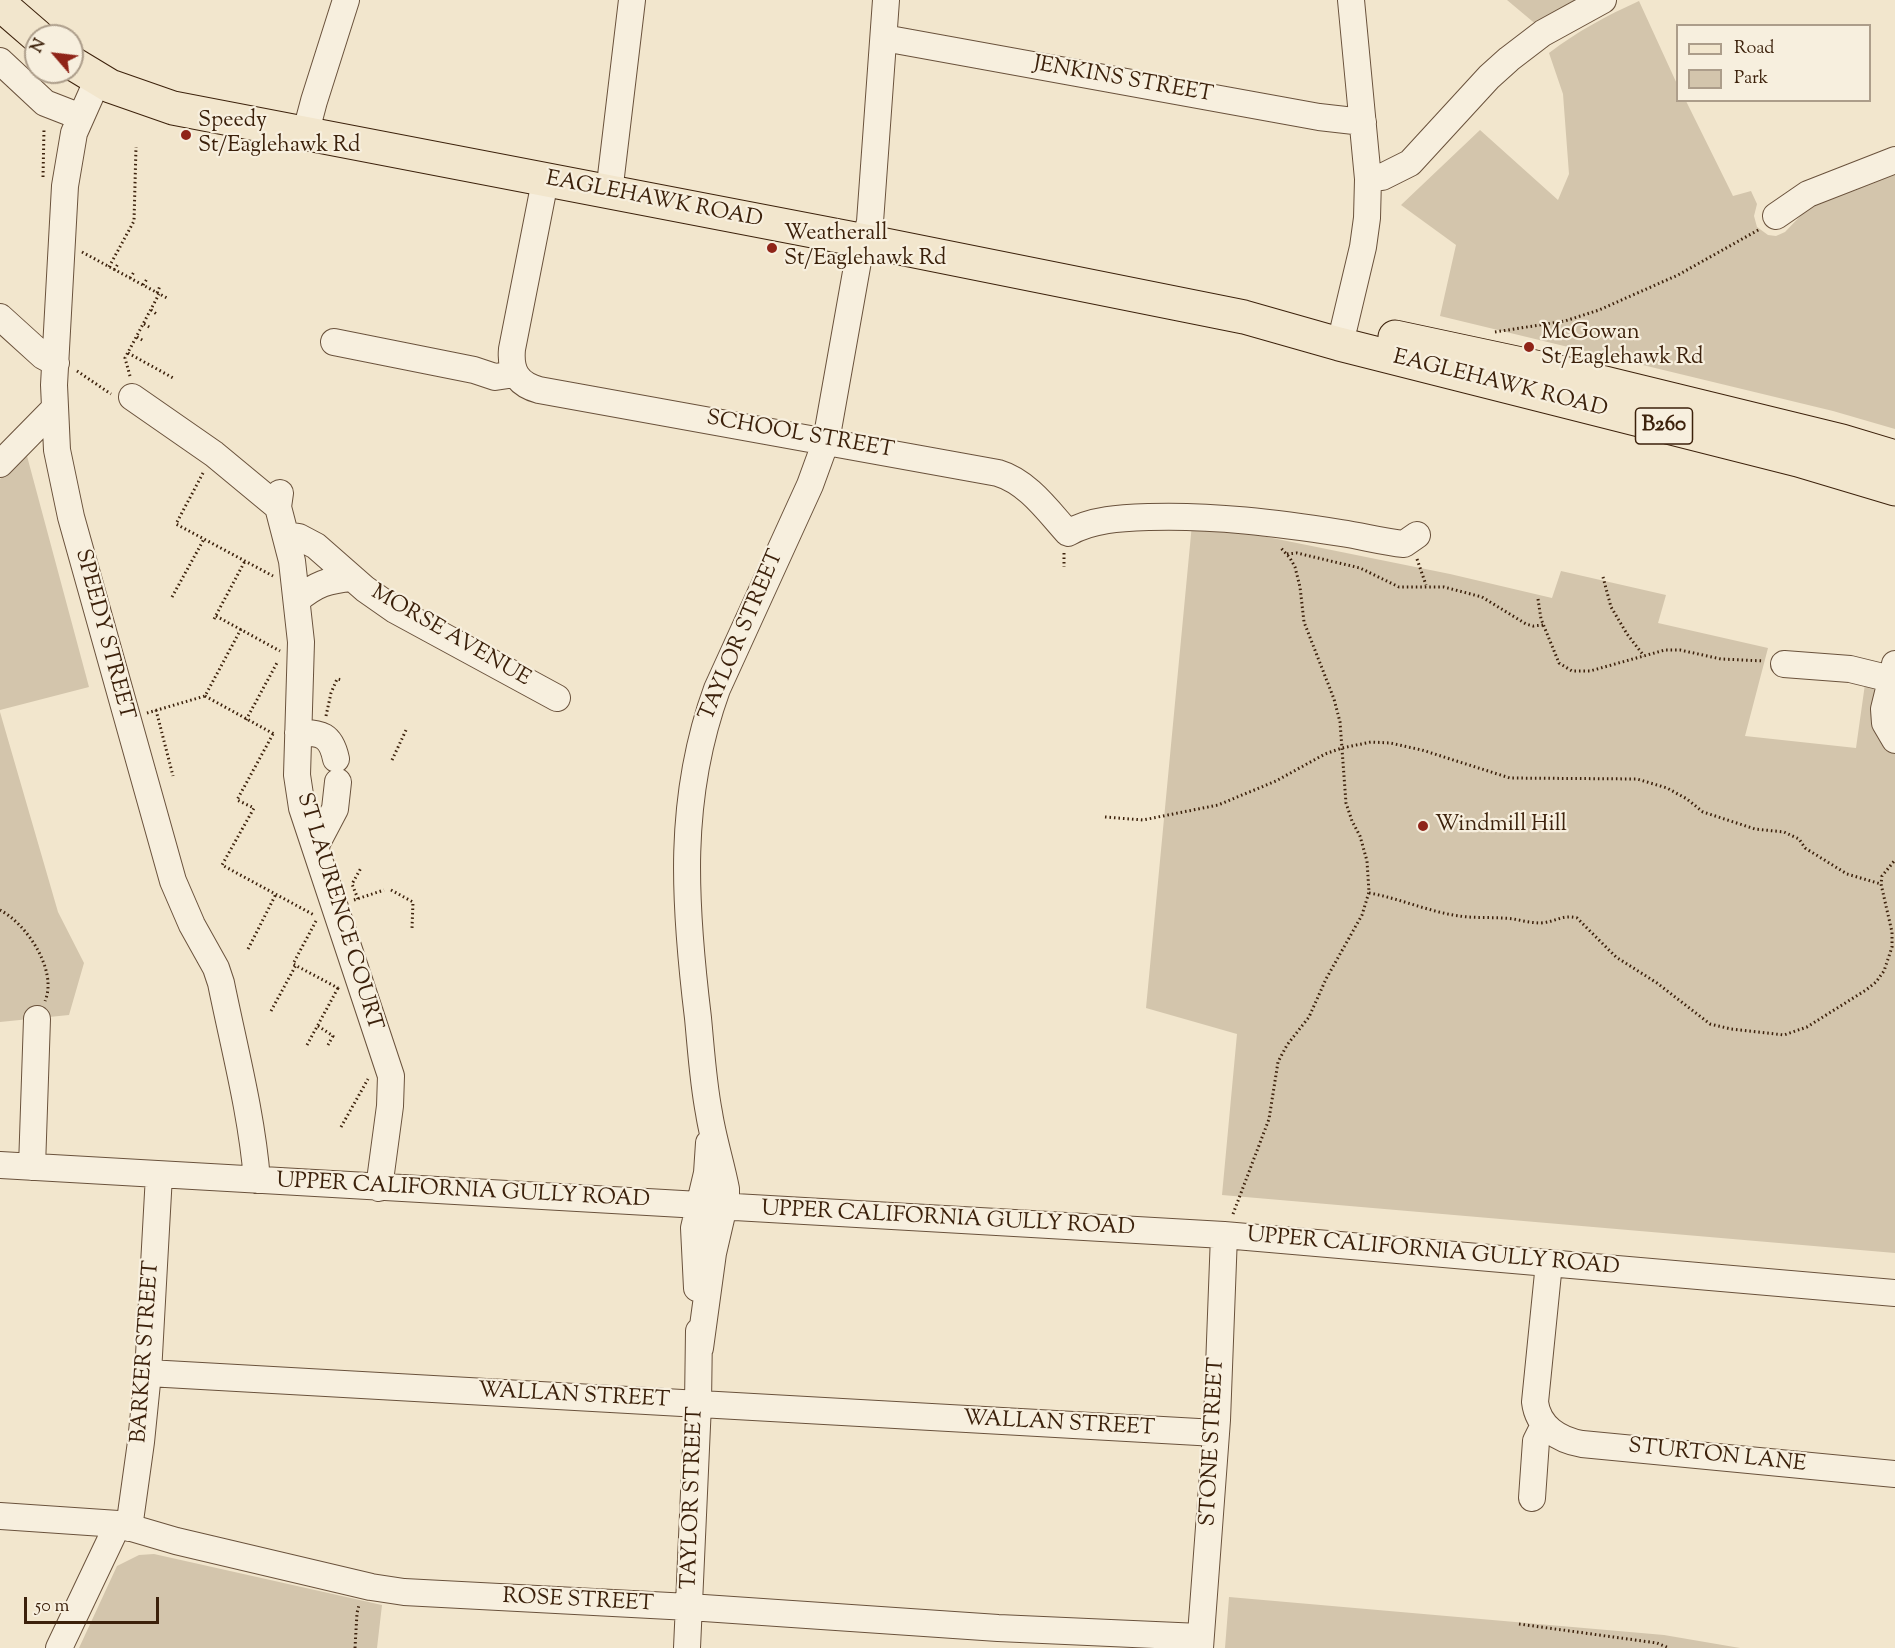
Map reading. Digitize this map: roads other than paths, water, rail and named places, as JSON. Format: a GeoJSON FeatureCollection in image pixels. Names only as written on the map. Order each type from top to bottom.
{"type":"FeatureCollection","features":[{"type":"Feature","properties":{"kind":"main road"},"geometry":{"type":"LineString","coordinates":[[0,4],[24,25]]}},
{"type":"Feature","properties":{"kind":"main road","name":"EAGLEHAWK ROAD"},"geometry":{"type":"LineString","coordinates":[[85,71],[139,97],[173,108],[865,241],[1341,336],[1798,460],[1895,489]]}},
{"type":"Feature","properties":{"kind":"main road","name":"EAGLEHAWK ROAD"},"geometry":{"type":"LineString","coordinates":[[1341,336],[1433,344],[1568,374],[1842,441],[1895,457]]}},
{"type":"Feature","properties":{"kind":"street"},"geometry":{"type":"LineString","coordinates":[[305,135],[346,0]]}},
{"type":"Feature","properties":{"kind":"street"},"geometry":{"type":"LineString","coordinates":[[609,193],[632,0]]}},
{"type":"Feature","properties":{"kind":"street","name":"TAYLOR STREET"},"geometry":{"type":"LineString","coordinates":[[700,1348],[713,1253],[726,1189],[709,1113],[693,977],[686,892],[690,795],[696,758],[717,688],[810,485],[826,441],[857,270],[869,227],[886,0]]}},
{"type":"Feature","properties":{"kind":"street"},"geometry":{"type":"LineString","coordinates":[[1341,336],[1364,247],[1367,218],[1368,179],[1351,0]]}},
{"type":"Feature","properties":{"kind":"street"},"geometry":{"type":"LineString","coordinates":[[1368,179],[1382,177],[1410,163],[1489,77],[1509,59],[1543,33],[1603,0]]}},
{"type":"Feature","properties":{"kind":"street","name":"JENKINS STREET"},"geometry":{"type":"LineString","coordinates":[[884,38],[1319,117],[1363,122]]}},
{"type":"Feature","properties":{"kind":"street"},"geometry":{"type":"LineString","coordinates":[[0,62],[45,103],[81,117]]}},
{"type":"Feature","properties":{"kind":"street","name":"SPEEDY STREET"},"geometry":{"type":"LineString","coordinates":[[85,71],[81,117],[74,133],[66,178],[66,367],[54,409],[61,476],[126,719],[173,881],[192,925],[216,968],[221,983],[256,1162],[257,1180]]}},
{"type":"Feature","properties":{"kind":"street"},"geometry":{"type":"LineString","coordinates":[[1776,216],[1808,194],[1895,160]]}},
{"type":"Feature","properties":{"kind":"street"},"geometry":{"type":"LineString","coordinates":[[334,342],[474,370],[495,377],[514,374],[512,349],[545,181]]}},
{"type":"Feature","properties":{"kind":"street"},"geometry":{"type":"LineString","coordinates":[[0,316],[43,356],[66,367]]}},
{"type":"Feature","properties":{"kind":"street","name":"SCHOOL STREET"},"geometry":{"type":"LineString","coordinates":[[514,374],[522,383],[539,390],[967,466],[1007,476],[1035,497],[1068,532],[1094,523],[1126,518],[1182,516],[1239,519],[1410,539]]}},
{"type":"Feature","properties":{"kind":"street","name":"ST LAURENCE COURT"},"geometry":{"type":"LineString","coordinates":[[126,391],[279,500],[296,594],[301,642],[306,738],[298,790],[315,847],[346,903],[391,1076],[392,1089],[379,1188]]}},
{"type":"Feature","properties":{"kind":"street"},"geometry":{"type":"LineString","coordinates":[[0,464],[54,409]]}},
{"type":"Feature","properties":{"kind":"street","name":"MORSE AVENUE"},"geometry":{"type":"LineString","coordinates":[[286,535],[299,537],[316,546],[352,578],[395,610],[557,698]]}},
{"type":"Feature","properties":{"kind":"street"},"geometry":{"type":"LineString","coordinates":[[296,594],[318,584],[352,578]]}},
{"type":"Feature","properties":{"kind":"street"},"geometry":{"type":"LineString","coordinates":[[1784,664],[1893,671],[1884,709],[1890,731]]}},
{"type":"Feature","properties":{"kind":"street"},"geometry":{"type":"LineString","coordinates":[[306,738],[332,744],[337,770],[335,809],[315,847]]}},
{"type":"Feature","properties":{"kind":"street"},"geometry":{"type":"LineString","coordinates":[[32,1167],[37,1019]]}},
{"type":"Feature","properties":{"kind":"street","name":"TAYLOR STREET"},"geometry":{"type":"LineString","coordinates":[[687,1648],[700,1348],[694,1228],[708,1164],[709,1113]]}},
{"type":"Feature","properties":{"kind":"street","name":"UPPER CALIFORNIA GULLY ROAD"},"geometry":{"type":"LineString","coordinates":[[0,1165],[1224,1235],[1895,1293]]}},
{"type":"Feature","properties":{"kind":"street","name":"BARKER STREET"},"geometry":{"type":"LineString","coordinates":[[59,1648],[124,1526],[141,1442],[148,1373],[159,1174]]}},
{"type":"Feature","properties":{"kind":"street","name":"STONE STREET"},"geometry":{"type":"LineString","coordinates":[[1200,1642],[1216,1434],[1224,1235]]}},
{"type":"Feature","properties":{"kind":"street"},"geometry":{"type":"LineString","coordinates":[[1532,1498],[1536,1441],[1545,1425],[1536,1410],[1535,1402],[1549,1263]]}},
{"type":"Feature","properties":{"kind":"street","name":"WALLAN STREET"},"geometry":{"type":"LineString","coordinates":[[148,1373],[1216,1434]]}},
{"type":"Feature","properties":{"kind":"street","name":"STURTON LANE"},"geometry":{"type":"LineString","coordinates":[[1545,1425],[1559,1437],[1582,1444],[1895,1474]]}},
{"type":"Feature","properties":{"kind":"street","name":"ROSE STREET"},"geometry":{"type":"LineString","coordinates":[[0,1516],[124,1526],[176,1541],[371,1587],[430,1594],[689,1607],[998,1638],[1200,1642]]}},
{"type":"Feature","properties":{"kind":"place","name":"Speedy St/Eaglehawk Rd"},"geometry":{"type":"Point","coordinates":[186,135]}},
{"type":"Feature","properties":{"kind":"place","name":"Weatherall St/Eaglehawk Rd"},"geometry":{"type":"Point","coordinates":[772,248]}},
{"type":"Feature","properties":{"kind":"place","name":"McGowan St/Eaglehawk Rd"},"geometry":{"type":"Point","coordinates":[1529,347]}},
{"type":"Feature","properties":{"kind":"place","name":"Windmill Hill"},"geometry":{"type":"Point","coordinates":[1423,826]}}]}
